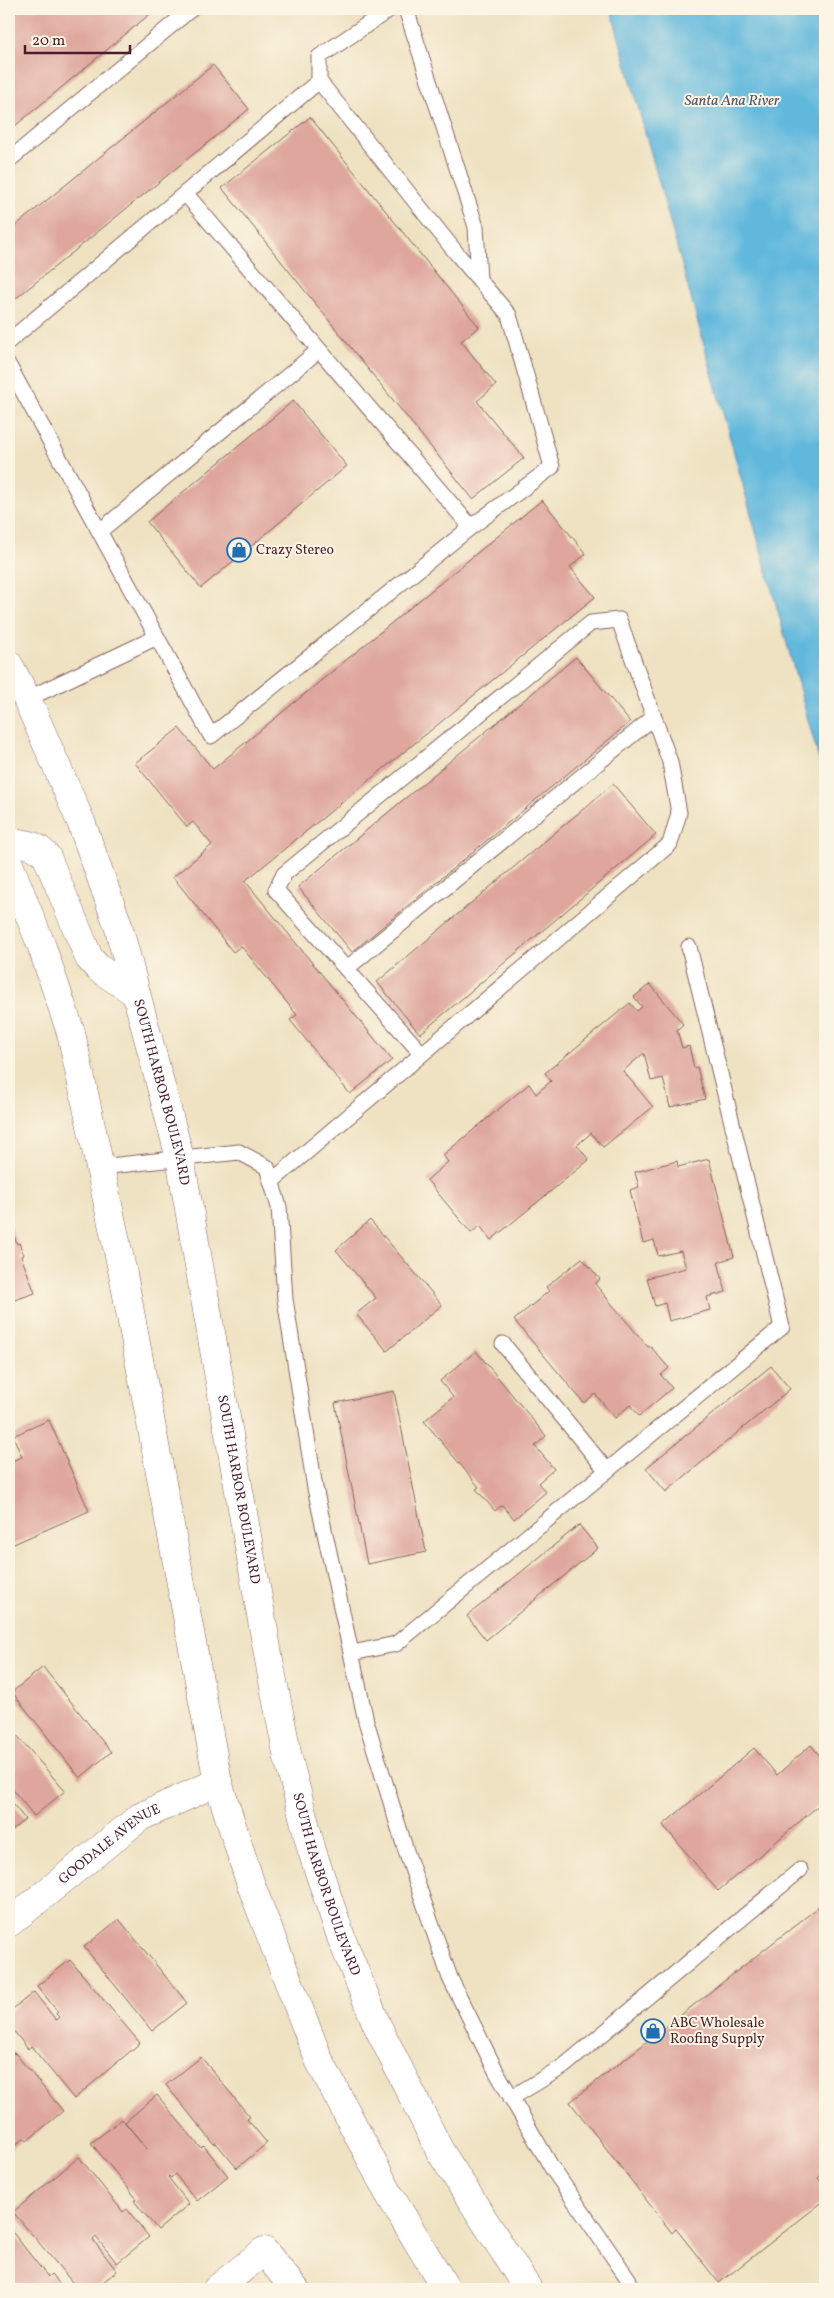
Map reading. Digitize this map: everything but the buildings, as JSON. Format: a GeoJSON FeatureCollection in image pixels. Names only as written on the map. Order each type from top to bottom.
{"type":"FeatureCollection","features":[{"type":"Feature","properties":{"kind":"main road","name":"SOUTH HARBOR BOULEVARD"},"geometry":{"type":"LineString","coordinates":[[9,665],[18,704],[81,822],[118,925],[134,992],[180,1158],[271,1671],[288,1758],[312,1850],[342,1940],[382,2033],[440,2151],[528,2289]]}},
{"type":"Feature","properties":{"kind":"main road"},"geometry":{"type":"LineString","coordinates":[[9,842],[32,844],[40,848],[47,857],[89,958],[98,968],[134,992]]}},
{"type":"Feature","properties":{"kind":"main road"},"geometry":{"type":"LineString","coordinates":[[9,864],[42,946],[71,1033],[123,1274],[218,1782],[251,1885],[319,2060],[389,2194],[446,2289]]}},
{"type":"Feature","properties":{"kind":"main road","name":"GOODALE AVENUE"},"geometry":{"type":"LineString","coordinates":[[9,1923],[140,1817],[218,1782]]}},
{"type":"Feature","properties":{"kind":"main road"},"geometry":{"type":"LineString","coordinates":[[217,2289],[264,2251],[295,2289]]}},
{"type":"Feature","properties":{"kind":"lane"},"geometry":{"type":"LineString","coordinates":[[9,160],[191,9]]}},
{"type":"Feature","properties":{"kind":"lane"},"geometry":{"type":"LineString","coordinates":[[9,366],[211,736],[471,527],[552,467],[509,316],[319,80],[319,57],[390,9]]}},
{"type":"Feature","properties":{"kind":"lane"},"geometry":{"type":"LineString","coordinates":[[406,9],[476,227],[479,280]]}},
{"type":"Feature","properties":{"kind":"lane"},"geometry":{"type":"LineString","coordinates":[[9,341],[319,80]]}},
{"type":"Feature","properties":{"kind":"lane"},"geometry":{"type":"LineString","coordinates":[[184,193],[471,527]]}},
{"type":"Feature","properties":{"kind":"lane"},"geometry":{"type":"LineString","coordinates":[[100,531],[319,350]]}},
{"type":"Feature","properties":{"kind":"lane"},"geometry":{"type":"LineString","coordinates":[[272,1182],[670,844],[679,813],[670,762],[619,620],[592,623],[284,874],[276,890],[422,1054]]}},
{"type":"Feature","properties":{"kind":"lane"},"geometry":{"type":"LineString","coordinates":[[18,704],[158,637]]}},
{"type":"Feature","properties":{"kind":"lane"},"geometry":{"type":"LineString","coordinates":[[346,969],[654,717]]}},
{"type":"Feature","properties":{"kind":"lane"},"geometry":{"type":"LineString","coordinates":[[352,1653],[396,1644],[782,1326],[689,948]]}},
{"type":"Feature","properties":{"kind":"lane"},"geometry":{"type":"LineString","coordinates":[[100,1167],[239,1152],[267,1167],[279,1207],[285,1299],[315,1488],[375,1749],[406,1851],[447,1969],[511,2098],[552,2168],[629,2280]]}},
{"type":"Feature","properties":{"kind":"lane"},"geometry":{"type":"LineString","coordinates":[[503,1344],[607,1471]]}},
{"type":"Feature","properties":{"kind":"lane"},"geometry":{"type":"LineString","coordinates":[[511,2098],[564,2066],[800,1870]]}},
{"type":"Feature","properties":{"kind":"water","name":"Santa Ana River"},"geometry":{"type":"Polygon","coordinates":[[[611,9],[825,9],[825,781],[611,9]]]}},
{"type":"Feature","properties":{"kind":"place","name":"Crazy Stereo"},"geometry":{"type":"Point","coordinates":[239,550]}},
{"type":"Feature","properties":{"kind":"place","name":"ABC Wholesale Roofing Supply"},"geometry":{"type":"Point","coordinates":[653,2031]}}]}
